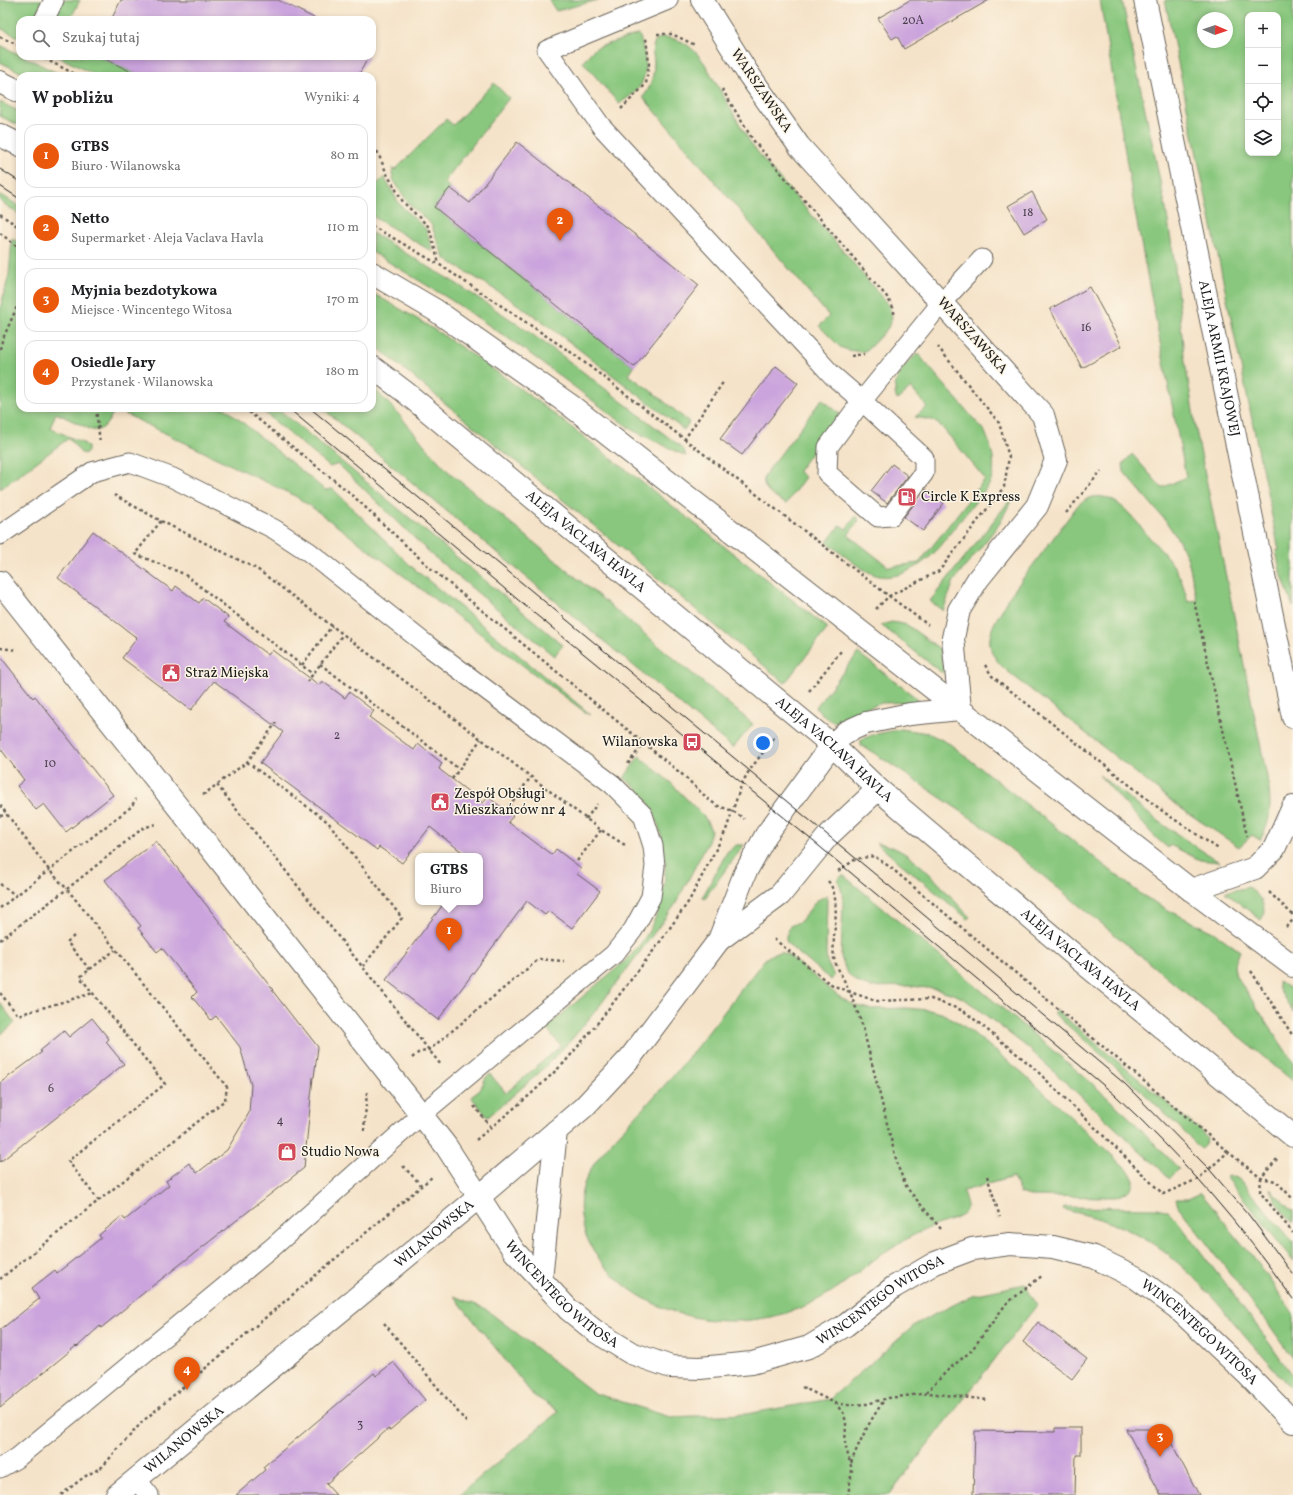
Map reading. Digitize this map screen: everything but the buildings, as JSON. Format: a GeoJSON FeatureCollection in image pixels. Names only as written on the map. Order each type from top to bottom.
{"type":"FeatureCollection","features":[{"type":"Feature","properties":{"kind":"street","name":"WARSZAWSKA"},"geometry":{"type":"LineString","coordinates":[[702,0],[746,72],[799,146],[1043,415],[1056,460],[1037,506],[978,579],[959,610],[953,638],[960,709]]}},
{"type":"Feature","properties":{"kind":"street","name":"ALEJA ARMII KRAJOWEJ"},"geometry":{"type":"LineString","coordinates":[[1145,0],[1293,717]]}},
{"type":"Feature","properties":{"kind":"street"},"geometry":{"type":"LineString","coordinates":[[0,82],[16,90]]}},
{"type":"Feature","properties":{"kind":"street"},"geometry":{"type":"LineString","coordinates":[[0,135],[16,143]]}},
{"type":"Feature","properties":{"kind":"street"},"geometry":{"type":"LineString","coordinates":[[376,275],[435,310],[570,405],[1191,890],[1293,966]]}},
{"type":"Feature","properties":{"kind":"street","name":"ALEJA VACLAVA HAVLA"},"geometry":{"type":"LineString","coordinates":[[376,370],[417,402],[832,746],[878,788],[1098,975],[1293,1136]]}},
{"type":"Feature","properties":{"kind":"street","name":"WINCENTEGO WITOSA"},"geometry":{"type":"LineString","coordinates":[[0,582],[446,1146],[514,1251],[569,1310],[595,1331],[631,1353],[672,1367],[700,1368],[752,1363],[809,1347],[846,1324],[894,1287],[935,1262],[972,1249],[1010,1244],[1053,1247],[1094,1257],[1135,1277],[1176,1307],[1247,1374],[1293,1422]]}},
{"type":"Feature","properties":{"kind":"street","name":"WILANOWSKA"},"geometry":{"type":"LineString","coordinates":[[117,1495],[142,1487],[584,1107],[630,1058],[719,940],[745,873],[766,835],[832,746],[846,732],[866,723],[910,714],[960,709]]}},
{"type":"Feature","properties":{"kind":"street","name":"WILANOWSKA"},"geometry":{"type":"LineString","coordinates":[[719,940],[780,895],[828,836],[878,788]]}},
{"type":"Feature","properties":{"kind":"street"},"geometry":{"type":"LineString","coordinates":[[1191,890],[1255,868],[1274,849],[1293,807]]}},
{"type":"Feature","properties":{"kind":"street"},"geometry":{"type":"LineString","coordinates":[[541,1280],[556,1132]]}},
{"type":"Feature","properties":{"kind":"lane"},"geometry":{"type":"LineString","coordinates":[[46,16],[54,0]]}},
{"type":"Feature","properties":{"kind":"lane"},"geometry":{"type":"LineString","coordinates":[[668,0],[547,50],[601,126],[832,375],[862,401],[924,458],[924,473],[892,516],[878,517],[827,473],[828,447],[862,401],[942,302],[982,259]]}},
{"type":"Feature","properties":{"kind":"lane"},"geometry":{"type":"LineString","coordinates":[[0,535],[92,472],[130,462],[173,478],[274,529],[309,552],[428,646],[612,784],[643,815],[653,846],[655,866],[650,897],[633,930],[614,954],[421,1115],[273,1247],[17,1458],[0,1468]]}},
{"type":"Feature","properties":{"kind":"path"},"geometry":{"type":"LineString","coordinates":[[601,126],[646,84],[649,64],[646,35],[637,13]]}},
{"type":"Feature","properties":{"kind":"path"},"geometry":{"type":"LineString","coordinates":[[646,35],[672,34],[695,44],[699,50]]}},
{"type":"Feature","properties":{"kind":"path"},"geometry":{"type":"LineString","coordinates":[[0,36],[16,44]]}},
{"type":"Feature","properties":{"kind":"path"},"geometry":{"type":"LineString","coordinates":[[47,60],[71,72]]}},
{"type":"Feature","properties":{"kind":"path"},"geometry":{"type":"LineString","coordinates":[[718,82],[753,140],[887,297],[894,309],[894,321]]}},
{"type":"Feature","properties":{"kind":"path"},"geometry":{"type":"LineString","coordinates":[[377,151],[387,174],[403,202],[429,227],[440,265]]}},
{"type":"Feature","properties":{"kind":"path"},"geometry":{"type":"LineString","coordinates":[[0,214],[16,225]]}},
{"type":"Feature","properties":{"kind":"path"},"geometry":{"type":"LineString","coordinates":[[376,228],[440,265],[572,354],[889,596],[939,571],[1004,487],[1009,457],[999,423],[922,327]]}},
{"type":"Feature","properties":{"kind":"path"},"geometry":{"type":"LineString","coordinates":[[0,233],[16,246]]}},
{"type":"Feature","properties":{"kind":"path"},"geometry":{"type":"LineString","coordinates":[[0,349],[16,309]]}},
{"type":"Feature","properties":{"kind":"path"},"geometry":{"type":"LineString","coordinates":[[851,356],[869,354]]}},
{"type":"Feature","properties":{"kind":"path"},"geometry":{"type":"LineString","coordinates":[[684,440],[724,381]]}},
{"type":"Feature","properties":{"kind":"path"},"geometry":{"type":"LineString","coordinates":[[96,412],[100,443]]}},
{"type":"Feature","properties":{"kind":"path"},"geometry":{"type":"LineString","coordinates":[[249,412],[350,493],[429,567],[684,776],[709,800],[718,806],[733,811],[766,835]]}},
{"type":"Feature","properties":{"kind":"path"},"geometry":{"type":"LineString","coordinates":[[108,491],[161,521],[257,569],[530,777],[601,830],[626,846]]}},
{"type":"Feature","properties":{"kind":"path"},"geometry":{"type":"LineString","coordinates":[[161,521],[135,554],[184,574],[313,674]]}},
{"type":"Feature","properties":{"kind":"path"},"geometry":{"type":"LineString","coordinates":[[1194,601],[1249,844]]}},
{"type":"Feature","properties":{"kind":"path"},"geometry":{"type":"LineString","coordinates":[[302,666],[332,626]]}},
{"type":"Feature","properties":{"kind":"path"},"geometry":{"type":"LineString","coordinates":[[307,682],[342,634]]}},
{"type":"Feature","properties":{"kind":"path"},"geometry":{"type":"LineString","coordinates":[[320,664],[459,769]]}},
{"type":"Feature","properties":{"kind":"path"},"geometry":{"type":"LineString","coordinates":[[199,798],[247,762],[276,723]]}},
{"type":"Feature","properties":{"kind":"path"},"geometry":{"type":"LineString","coordinates":[[452,779],[481,739]]}},
{"type":"Feature","properties":{"kind":"path"},"geometry":{"type":"LineString","coordinates":[[247,762],[328,822],[402,918],[363,966]]}},
{"type":"Feature","properties":{"kind":"path"},"geometry":{"type":"LineString","coordinates":[[509,806],[530,777]]}},
{"type":"Feature","properties":{"kind":"path"},"geometry":{"type":"LineString","coordinates":[[217,785],[491,1127]]}},
{"type":"Feature","properties":{"kind":"path"},"geometry":{"type":"LineString","coordinates":[[0,908],[131,807],[138,793]]}},
{"type":"Feature","properties":{"kind":"path"},"geometry":{"type":"LineString","coordinates":[[0,805],[49,870],[67,889],[227,1087],[226,1100],[0,1279]]}},
{"type":"Feature","properties":{"kind":"path"},"geometry":{"type":"LineString","coordinates":[[0,816],[8,815]]}},
{"type":"Feature","properties":{"kind":"path"},"geometry":{"type":"LineString","coordinates":[[0,940],[143,828],[152,824],[160,824]]}},
{"type":"Feature","properties":{"kind":"path"},"geometry":{"type":"LineString","coordinates":[[577,861],[601,830]]}},
{"type":"Feature","properties":{"kind":"path"},"geometry":{"type":"LineString","coordinates":[[837,871],[856,859],[874,856],[890,867],[1228,1152],[1261,1178],[1276,1181],[1293,1199]]}},
{"type":"Feature","properties":{"kind":"path"},"geometry":{"type":"LineString","coordinates":[[822,886],[832,876]]}},
{"type":"Feature","properties":{"kind":"path"},"geometry":{"type":"LineString","coordinates":[[827,881],[832,887],[835,903],[834,959],[850,992],[862,1024],[898,1167],[908,1188],[941,1229]]}},
{"type":"Feature","properties":{"kind":"path"},"geometry":{"type":"LineString","coordinates":[[0,884],[17,896]]}},
{"type":"Feature","properties":{"kind":"path"},"geometry":{"type":"LineString","coordinates":[[74,936],[67,942],[90,970]]}},
{"type":"Feature","properties":{"kind":"path"},"geometry":{"type":"LineString","coordinates":[[774,939],[829,983],[839,988],[876,1001],[931,999],[964,1011],[1033,1066],[1163,1194],[1198,1178],[1228,1152]]}},
{"type":"Feature","properties":{"kind":"path"},"geometry":{"type":"LineString","coordinates":[[99,1201],[68,1161],[165,1084],[80,977],[115,950]]}},
{"type":"Feature","properties":{"kind":"path"},"geometry":{"type":"LineString","coordinates":[[429,1050],[539,959],[568,961]]}},
{"type":"Feature","properties":{"kind":"path"},"geometry":{"type":"LineString","coordinates":[[0,993],[18,1015],[93,993]]}},
{"type":"Feature","properties":{"kind":"path"},"geometry":{"type":"LineString","coordinates":[[363,1136],[367,1091]]}},
{"type":"Feature","properties":{"kind":"path"},"geometry":{"type":"LineString","coordinates":[[987,1176],[1010,1244]]}},
{"type":"Feature","properties":{"kind":"path"},"geometry":{"type":"LineString","coordinates":[[1261,1178],[1260,1192],[1293,1233]]}},
{"type":"Feature","properties":{"kind":"path"},"geometry":{"type":"LineString","coordinates":[[61,1495],[84,1477],[102,1467],[143,1421],[394,1208],[422,1186]]}},
{"type":"Feature","properties":{"kind":"path"},"geometry":{"type":"LineString","coordinates":[[926,1393],[948,1370],[971,1351],[1006,1304],[1045,1274]]}},
{"type":"Feature","properties":{"kind":"path"},"geometry":{"type":"LineString","coordinates":[[384,1323],[468,1424]]}},
{"type":"Feature","properties":{"kind":"path"},"geometry":{"type":"LineString","coordinates":[[802,1388],[836,1403],[848,1405],[867,1404],[885,1399],[926,1393],[988,1400]]}},
{"type":"Feature","properties":{"kind":"path"},"geometry":{"type":"LineString","coordinates":[[850,1464],[863,1433],[885,1399]]}},
{"type":"Feature","properties":{"kind":"path"},"geometry":{"type":"LineString","coordinates":[[836,1403],[844,1414],[846,1423],[845,1444],[852,1470],[848,1495]]}},
{"type":"Feature","properties":{"kind":"green space"},"geometry":{"type":"Polygon","coordinates":[[[0,0],[43,0],[35,16],[16,16],[16,36],[0,28],[0,0]]]}},
{"type":"Feature","properties":{"kind":"green space"},"geometry":{"type":"Polygon","coordinates":[[[63,0],[80,0],[72,16],[56,16],[63,0]]]}},
{"type":"Feature","properties":{"kind":"green space"},"geometry":{"type":"Polygon","coordinates":[[[549,0],[598,0],[556,11],[549,0]]]}},
{"type":"Feature","properties":{"kind":"green space"},"geometry":{"type":"Polygon","coordinates":[[[1100,0],[1122,0],[1166,209],[1174,259],[1184,355],[1196,430],[1268,782],[1270,812],[1264,833],[1260,840],[1252,835],[1239,847],[1179,807],[1006,670],[992,653],[990,645],[992,629],[1007,602],[1006,601],[1078,505],[1089,498],[1099,496],[1109,499],[1127,511],[1173,566],[1182,582],[1188,602],[1197,600],[1188,559],[1179,541],[1165,520],[1124,472],[1123,464],[1132,454],[1162,488],[1186,477],[1135,212],[1100,0]]]}},
{"type":"Feature","properties":{"kind":"green space"},"geometry":{"type":"Polygon","coordinates":[[[1165,0],[1293,0],[1293,607],[1280,570],[1276,551],[1279,550],[1165,0]]]}},
{"type":"Feature","properties":{"kind":"green space"},"geometry":{"type":"Polygon","coordinates":[[[639,34],[645,60],[645,73],[643,80],[636,91],[619,104],[583,62],[596,48],[639,34]]]}},
{"type":"Feature","properties":{"kind":"green space"},"geometry":{"type":"Polygon","coordinates":[[[664,37],[677,40],[688,45],[701,58],[750,142],[770,168],[845,253],[889,306],[892,317],[888,328],[868,349],[862,352],[840,347],[819,326],[829,316],[643,97],[648,90],[653,77],[653,46],[659,38],[664,37]]]}},
{"type":"Feature","properties":{"kind":"green space"},"geometry":{"type":"Polygon","coordinates":[[[0,45],[16,53],[16,60],[31,60],[55,72],[20,72],[0,62],[0,45]]]}},
{"type":"Feature","properties":{"kind":"green space"},"geometry":{"type":"Polygon","coordinates":[[[65,60],[107,60],[132,72],[89,72],[65,60]]]}},
{"type":"Feature","properties":{"kind":"green space"},"geometry":{"type":"Polygon","coordinates":[[[494,83],[509,98],[444,182],[450,188],[434,207],[634,367],[629,375],[689,422],[684,430],[542,321],[444,258],[431,224],[409,204],[393,179],[393,168],[395,170],[446,119],[453,125],[494,83]]]}},
{"type":"Feature","properties":{"kind":"green space"},"geometry":{"type":"Polygon","coordinates":[[[0,102],[16,110],[16,124],[0,116],[0,102]]]}},
{"type":"Feature","properties":{"kind":"green space"},"geometry":{"type":"Polygon","coordinates":[[[384,177],[400,205],[426,229],[433,252],[376,218],[376,185],[384,177]]]}},
{"type":"Feature","properties":{"kind":"green space"},"geometry":{"type":"Polygon","coordinates":[[[0,194],[16,204],[16,212],[0,201],[0,194]]]}},
{"type":"Feature","properties":{"kind":"green space"},"geometry":{"type":"Polygon","coordinates":[[[376,235],[457,284],[557,352],[680,446],[684,450],[686,456],[632,430],[521,347],[451,300],[376,254],[376,235]]]}},
{"type":"Feature","properties":{"kind":"green space"},"geometry":{"type":"Polygon","coordinates":[[[12,238],[16,241],[16,412],[113,412],[104,427],[97,430],[92,430],[56,413],[50,428],[85,444],[88,447],[86,454],[81,453],[69,438],[0,489],[0,309],[9,275],[12,238]]]}},
{"type":"Feature","properties":{"kind":"green space"},"geometry":{"type":"Polygon","coordinates":[[[376,295],[467,351],[557,416],[828,628],[785,683],[376,346],[376,295]]]}},
{"type":"Feature","properties":{"kind":"green space"},"geometry":{"type":"Polygon","coordinates":[[[918,354],[985,432],[993,458],[994,465],[992,479],[989,485],[934,553],[906,572],[897,575],[881,576],[861,568],[827,542],[840,525],[846,529],[856,516],[859,520],[848,535],[889,567],[919,563],[985,479],[941,426],[932,420],[915,417],[927,407],[911,388],[897,400],[895,387],[899,374],[907,363],[918,354]]]}},
{"type":"Feature","properties":{"kind":"green space"},"geometry":{"type":"Polygon","coordinates":[[[376,391],[449,472],[753,724],[733,748],[327,412],[376,412],[376,391]]]}},
{"type":"Feature","properties":{"kind":"green space"},"geometry":{"type":"Polygon","coordinates":[[[822,399],[840,414],[798,471],[805,477],[786,504],[773,496],[767,490],[764,482],[764,476],[822,399]]]}},
{"type":"Feature","properties":{"kind":"green space"},"geometry":{"type":"Polygon","coordinates":[[[121,412],[230,412],[325,490],[333,489],[412,567],[590,714],[589,715],[295,496],[121,412]]]}},
{"type":"Feature","properties":{"kind":"green space"},"geometry":{"type":"Polygon","coordinates":[[[264,412],[282,412],[563,645],[554,656],[432,555],[338,464],[330,467],[264,412]]]}},
{"type":"Feature","properties":{"kind":"green space"},"geometry":{"type":"Polygon","coordinates":[[[1014,495],[1000,523],[954,581],[943,611],[930,601],[1014,495]]]}},
{"type":"Feature","properties":{"kind":"green space"},"geometry":{"type":"Polygon","coordinates":[[[892,622],[907,625],[940,649],[944,672],[941,672],[881,625],[892,622]]]}},
{"type":"Feature","properties":{"kind":"green space"},"geometry":{"type":"Polygon","coordinates":[[[858,653],[915,697],[917,700],[916,702],[882,703],[860,710],[836,722],[831,721],[815,708],[858,653]]]}},
{"type":"Feature","properties":{"kind":"green space"},"geometry":{"type":"Polygon","coordinates":[[[901,729],[928,733],[950,744],[1142,895],[1170,911],[1215,933],[1240,951],[1234,966],[1236,976],[1293,1062],[1293,1081],[980,824],[860,745],[861,740],[872,735],[901,729]]]}},
{"type":"Feature","properties":{"kind":"green space"},"geometry":{"type":"Polygon","coordinates":[[[639,756],[670,782],[705,818],[711,830],[708,842],[675,905],[598,1008],[571,1040],[538,1074],[488,1117],[471,1097],[480,1090],[486,1077],[490,1074],[506,1093],[561,1046],[546,1028],[620,966],[634,952],[643,940],[656,915],[664,887],[665,859],[663,844],[658,823],[651,806],[640,792],[624,778],[639,756]]]}},
{"type":"Feature","properties":{"kind":"green space"},"geometry":{"type":"Polygon","coordinates":[[[1099,775],[1159,822],[1219,862],[1200,860],[1170,845],[1168,848],[1155,837],[1099,775]]]}},
{"type":"Feature","properties":{"kind":"green space"},"geometry":{"type":"Polygon","coordinates":[[[876,843],[890,846],[916,862],[928,872],[970,917],[968,919],[876,843]]]}},
{"type":"Feature","properties":{"kind":"green space"},"geometry":{"type":"Polygon","coordinates":[[[736,845],[744,845],[704,899],[703,896],[727,852],[736,845]]]}},
{"type":"Feature","properties":{"kind":"green space"},"geometry":{"type":"Polygon","coordinates":[[[843,875],[1087,1079],[1133,1121],[1179,1169],[1170,1178],[1027,1047],[966,1000],[954,994],[936,989],[910,986],[870,987],[853,979],[846,971],[841,957],[843,903],[842,892],[838,879],[843,875]]]}},
{"type":"Feature","properties":{"kind":"green space"},"geometry":{"type":"Polygon","coordinates":[[[1249,887],[1262,902],[1264,910],[1261,920],[1225,892],[1249,887]]]}},
{"type":"Feature","properties":{"kind":"green space"},"geometry":{"type":"Polygon","coordinates":[[[827,895],[826,953],[827,962],[834,976],[831,980],[792,948],[786,941],[786,936],[790,926],[801,921],[816,901],[827,895]]]}},
{"type":"Feature","properties":{"kind":"green space"},"geometry":{"type":"Polygon","coordinates":[[[781,952],[788,955],[841,998],[856,1006],[872,1009],[905,1008],[929,1010],[941,1013],[955,1020],[1024,1074],[1129,1171],[1132,1176],[1133,1184],[1125,1193],[1116,1197],[1030,1196],[1020,1193],[1013,1177],[963,1191],[967,1207],[962,1215],[907,1238],[821,1298],[795,1310],[768,1317],[740,1321],[712,1320],[684,1315],[658,1305],[633,1291],[611,1273],[589,1243],[580,1208],[584,1184],[598,1158],[610,1143],[647,1105],[685,1062],[765,959],[774,953],[781,952]]]}},
{"type":"Feature","properties":{"kind":"green space"},"geometry":{"type":"Polygon","coordinates":[[[1278,981],[1293,990],[1293,1012],[1279,990],[1278,981]]]}},
{"type":"Feature","properties":{"kind":"green space"},"geometry":{"type":"Polygon","coordinates":[[[0,1003],[15,1023],[0,1035],[0,1003]]]}},
{"type":"Feature","properties":{"kind":"green space"},"geometry":{"type":"Polygon","coordinates":[[[1056,1010],[1202,1132],[1207,1139],[1205,1145],[1201,1149],[1129,1080],[1053,1013],[1056,1010]]]}},
{"type":"Feature","properties":{"kind":"green space"},"geometry":{"type":"Polygon","coordinates":[[[1226,1177],[1237,1178],[1244,1184],[1293,1242],[1293,1261],[1226,1177]]]}},
{"type":"Feature","properties":{"kind":"green space"},"geometry":{"type":"Polygon","coordinates":[[[1270,1189],[1293,1211],[1293,1223],[1277,1204],[1270,1189]]]}},
{"type":"Feature","properties":{"kind":"green space"},"geometry":{"type":"Polygon","coordinates":[[[1201,1193],[1260,1266],[1293,1313],[1293,1358],[1265,1319],[1178,1206],[1176,1199],[1188,1199],[1201,1193]]]}},
{"type":"Feature","properties":{"kind":"green space"},"geometry":{"type":"Polygon","coordinates":[[[1063,1207],[1158,1208],[1167,1211],[1179,1223],[1260,1330],[1293,1377],[1293,1391],[1217,1303],[1192,1276],[1165,1252],[1134,1233],[1117,1225],[1062,1209],[1063,1207]]]}},
{"type":"Feature","properties":{"kind":"green space"},"geometry":{"type":"Polygon","coordinates":[[[1025,1284],[1037,1305],[889,1495],[459,1495],[559,1411],[533,1395],[454,1296],[484,1308],[594,1393],[670,1417],[747,1414],[830,1399],[916,1324],[973,1295],[1025,1284]]]}},
{"type":"Feature","properties":{"kind":"tram line"},"geometry":{"type":"LineString","coordinates":[[0,169],[16,179]]}},
{"type":"Feature","properties":{"kind":"tram line"},"geometry":{"type":"LineString","coordinates":[[0,186],[16,196]]}},
{"type":"Feature","properties":{"kind":"tram line"},"geometry":{"type":"LineString","coordinates":[[293,412],[529,609],[819,846],[1115,1095],[1164,1143],[1210,1192],[1253,1245],[1293,1299]]}},
{"type":"Feature","properties":{"kind":"tram line"},"geometry":{"type":"LineString","coordinates":[[315,412],[899,894],[1125,1084],[1209,1169],[1248,1214],[1293,1274]]}},
{"type":"Feature","properties":{"kind":"place","name":"Netto"},"geometry":{"type":"Point","coordinates":[560,241]}},
{"type":"Feature","properties":{"kind":"place","name":"Circle K Express"},"geometry":{"type":"Point","coordinates":[907,497]}},
{"type":"Feature","properties":{"kind":"place","name":"Straż Miejska"},"geometry":{"type":"Point","coordinates":[171,673]}},
{"type":"Feature","properties":{"kind":"place","name":"Wilanowska"},"geometry":{"type":"Point","coordinates":[692,742]}},
{"type":"Feature","properties":{"kind":"place","name":"Zespół Obsługi Mieszkańców nr 4"},"geometry":{"type":"Point","coordinates":[440,802]}},
{"type":"Feature","properties":{"kind":"place","name":"GTBS"},"geometry":{"type":"Point","coordinates":[449,951]}},
{"type":"Feature","properties":{"kind":"place","name":"Studio Nowa"},"geometry":{"type":"Point","coordinates":[287,1152]}},
{"type":"Feature","properties":{"kind":"place","name":"Osiedle Jary"},"geometry":{"type":"Point","coordinates":[187,1390]}},
{"type":"Feature","properties":{"kind":"place","name":"Myjnia bezdotykowa"},"geometry":{"type":"Point","coordinates":[1160,1457]}}]}
